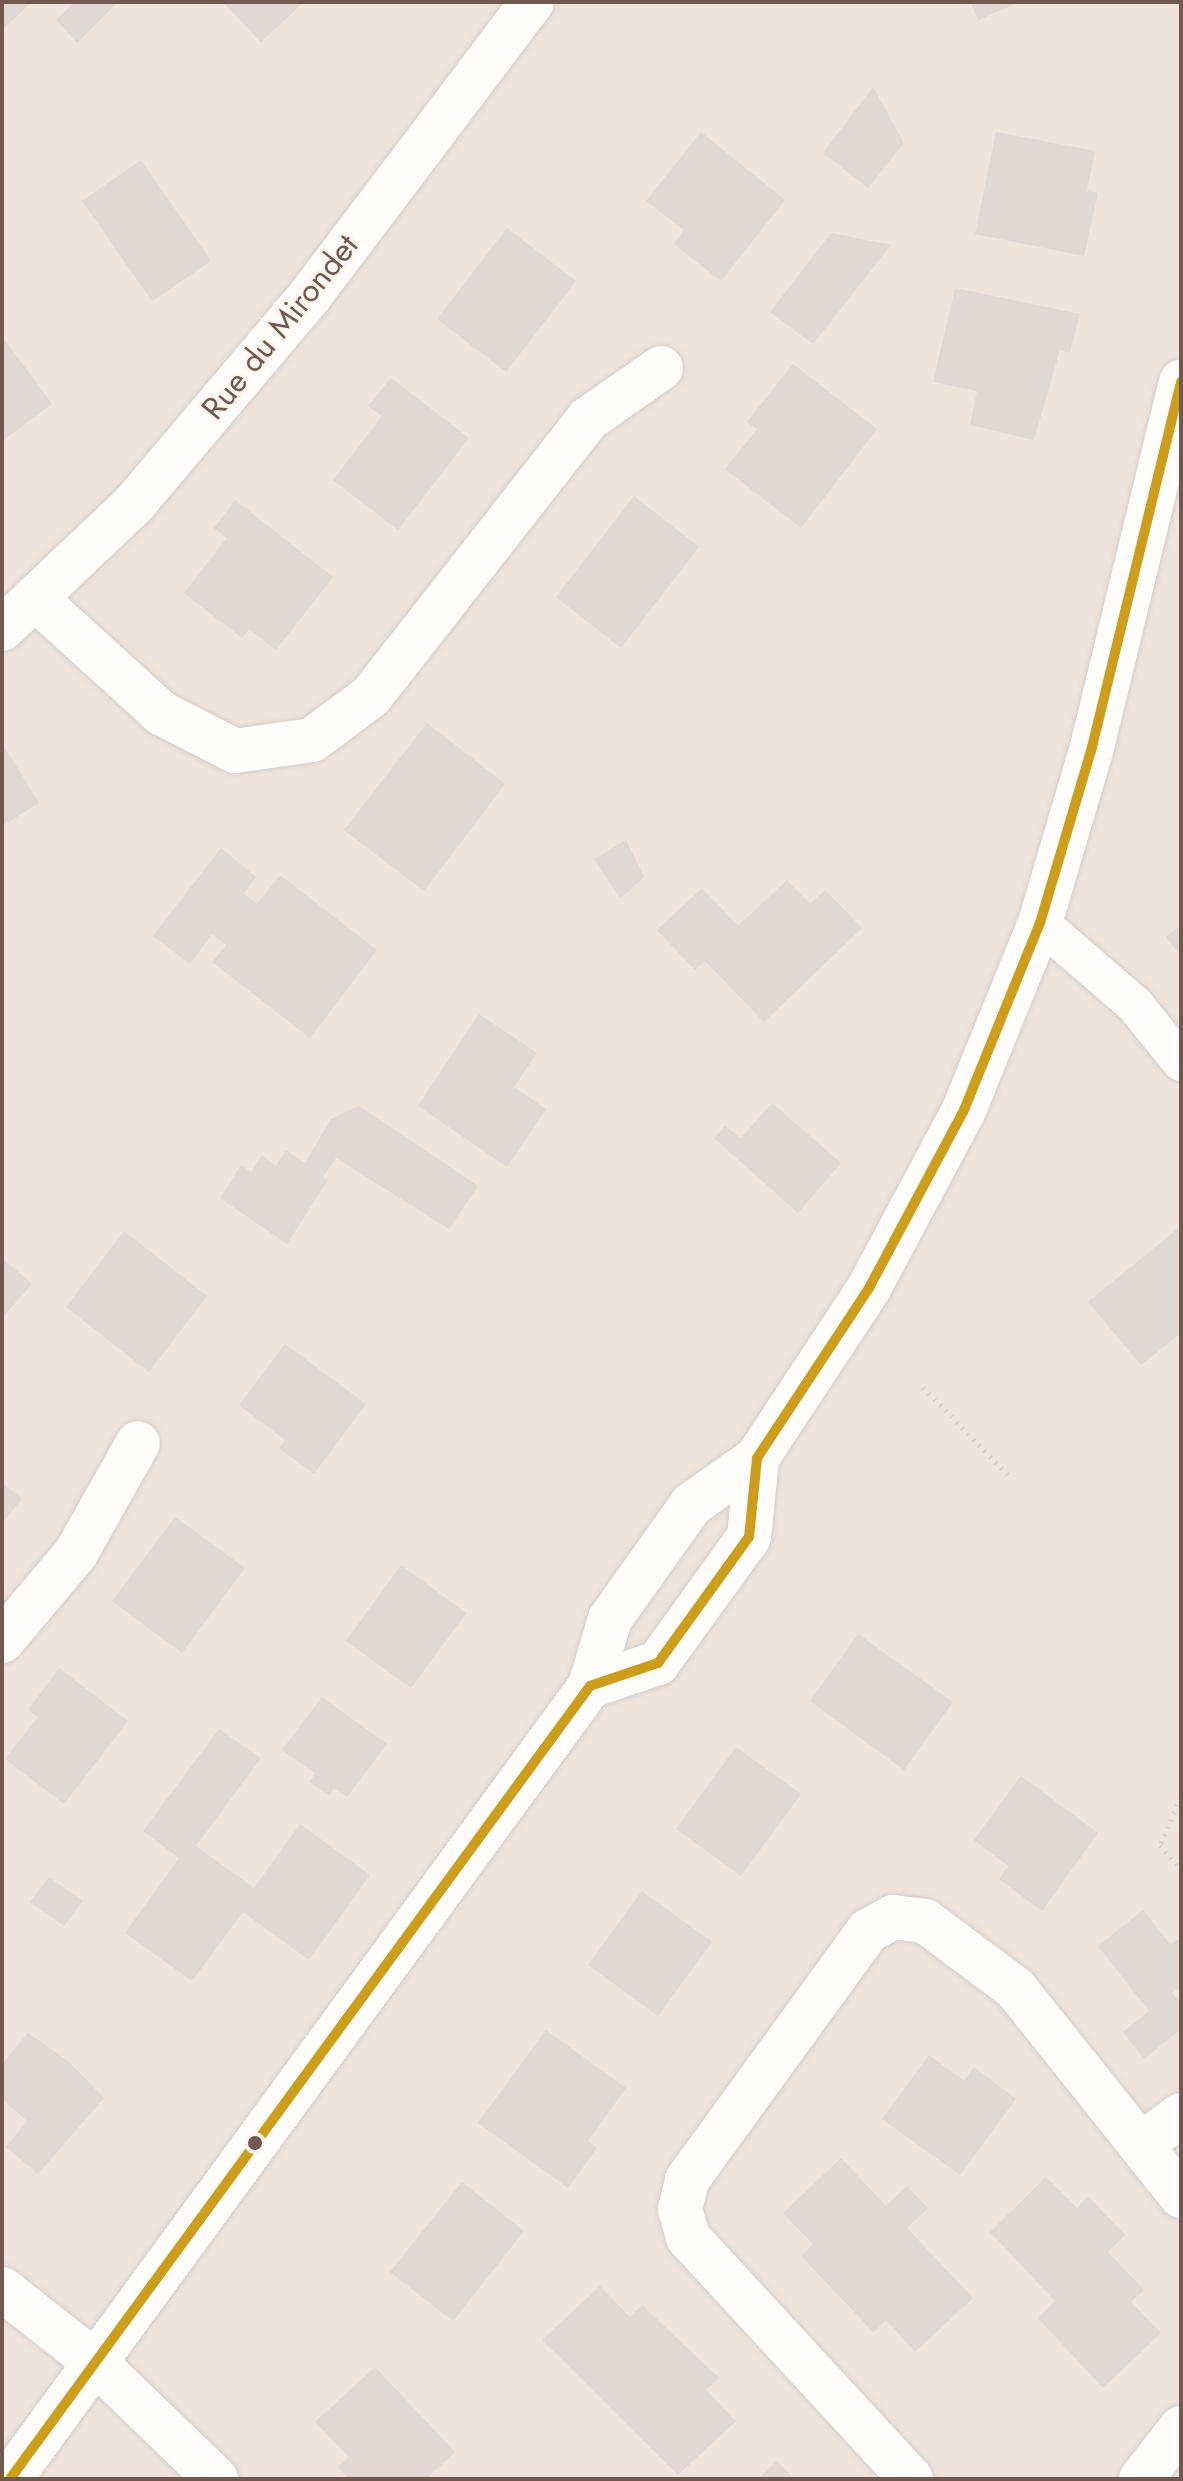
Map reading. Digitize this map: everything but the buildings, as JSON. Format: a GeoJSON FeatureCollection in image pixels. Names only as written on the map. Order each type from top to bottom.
{"type":"FeatureCollection","features":[{"type":"Feature","properties":{"kind":"street","name":"Rue du Mirondet"},"geometry":{"type":"LineString","coordinates":[[2,629],[37,600],[134,504],[309,297],[532,2]]}},
{"type":"Feature","properties":{"kind":"street"},"geometry":{"type":"LineString","coordinates":[[37,600],[173,719],[235,751],[312,740],[371,696],[588,419],[661,368]]}},
{"type":"Feature","properties":{"kind":"street"},"geometry":{"type":"LineString","coordinates":[[10,2479],[590,1686],[610,1619],[691,1505],[757,1458],[869,1288],[956,1124],[1040,923],[1092,747],[1181,382]]}},
{"type":"Feature","properties":{"kind":"street"},"geometry":{"type":"LineString","coordinates":[[2,1641],[76,1553],[138,1443]]}},
{"type":"Feature","properties":{"kind":"street"},"geometry":{"type":"LineString","coordinates":[[590,1686],[658,1663],[749,1537],[757,1458]]}},
{"type":"Feature","properties":{"kind":"street"},"geometry":{"type":"LineString","coordinates":[[911,2479],[688,2237],[680,2209],[687,2180],[868,1931],[893,1917],[925,1921],[1015,1988],[1181,2196]]}},
{"type":"Feature","properties":{"kind":"street"},"geometry":{"type":"LineString","coordinates":[[1141,2145],[1181,2115]]}},
{"type":"Feature","properties":{"kind":"street"},"geometry":{"type":"LineString","coordinates":[[2,2289],[96,2363],[216,2479]]}},
{"type":"Feature","properties":{"kind":"street"},"geometry":{"type":"LineString","coordinates":[[1141,2479],[1181,2428]]}},
{"type":"Feature","properties":{"kind":"lane"},"geometry":{"type":"LineString","coordinates":[[1040,923],[1135,1005],[1181,1062]]}},
{"type":"Feature","properties":{"kind":"path"},"geometry":{"type":"LineString","coordinates":[[923,1387],[1011,1478]]}},
{"type":"Feature","properties":{"kind":"path"},"geometry":{"type":"LineString","coordinates":[[1181,1797],[1160,1845],[1181,1870]]}},
{"type":"Feature","properties":{"kind":"shaded area"},"geometry":{"type":"Polygon","coordinates":[[[2,2],[1181,2],[1181,2479],[2,2479],[2,2]]]}},
{"type":"Feature","properties":{"kind":"transit line"},"geometry":{"type":"LineString","coordinates":[[10,2479],[590,1686],[658,1663],[749,1537],[757,1458],[869,1288],[964,1110],[1040,923],[1092,747],[1181,382]]}}]}
